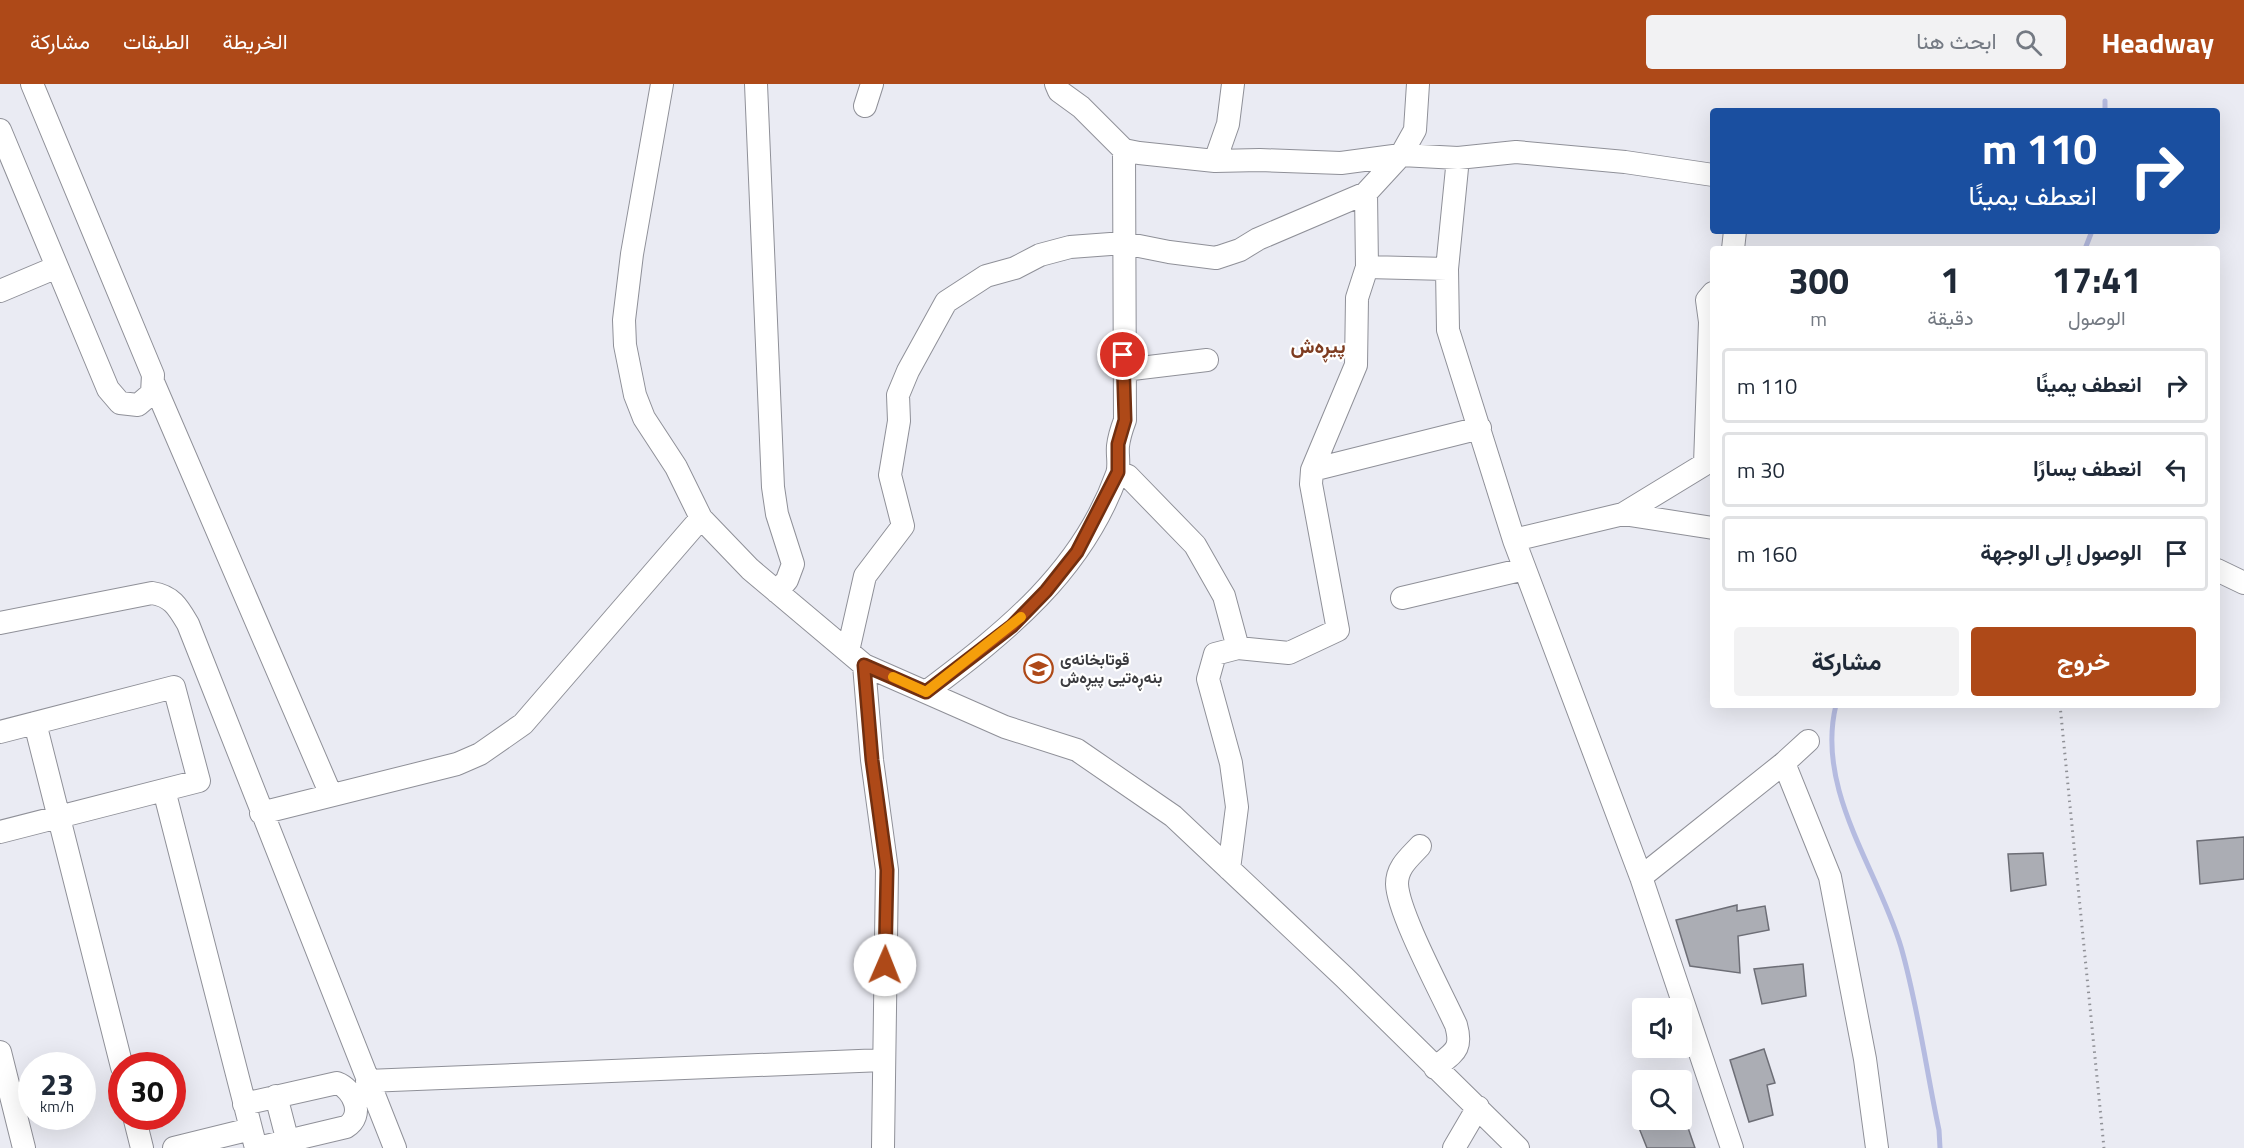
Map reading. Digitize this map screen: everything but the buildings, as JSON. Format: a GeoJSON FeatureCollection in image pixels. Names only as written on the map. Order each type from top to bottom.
{"type":"FeatureCollection","features":[{"type":"Feature","properties":{"kind":"street"},"geometry":{"type":"LineString","coordinates":[[663,84],[632,254],[624,320],[625,345],[635,395],[644,418],[676,467],[701,518],[750,569],[856,658],[1005,727],[1077,750],[1173,816],[1478,1107],[1518,1148]]}},
{"type":"Feature","properties":{"kind":"street"},"geometry":{"type":"LineString","coordinates":[[756,84],[773,487],[777,514],[793,564],[788,580],[777,592]]}},
{"type":"Feature","properties":{"kind":"street"},"geometry":{"type":"LineString","coordinates":[[864,106],[872,84]]}},
{"type":"Feature","properties":{"kind":"street"},"geometry":{"type":"LineString","coordinates":[[1056,84],[1059,91],[1081,107],[1124,150],[1215,161],[1341,163],[1401,154],[1458,158],[1516,152],[1625,162],[1710,175]]}},
{"type":"Feature","properties":{"kind":"street"},"geometry":{"type":"LineString","coordinates":[[1215,161],[1228,124],[1233,84]]}},
{"type":"Feature","properties":{"kind":"street"},"geometry":{"type":"LineString","coordinates":[[883,1148],[887,870],[856,658],[865,576],[903,526],[890,475],[899,421],[898,395],[908,371],[946,302],[986,276],[1015,268],[1040,255],[1070,248],[1124,243],[1168,252],[1216,258],[1366,194],[1401,154],[1414,130],[1418,84]]}},
{"type":"Feature","properties":{"kind":"street"},"geometry":{"type":"LineString","coordinates":[[37,87],[153,375],[154,384],[331,795]]}},
{"type":"Feature","properties":{"kind":"street"},"geometry":{"type":"LineString","coordinates":[[0,130],[112,397],[129,406],[138,405],[152,393],[154,384]]}},
{"type":"Feature","properties":{"kind":"street"},"geometry":{"type":"LineString","coordinates":[[926,692],[1012,626],[1046,591],[1077,552],[1118,472],[1118,444],[1125,420],[1124,150]]}},
{"type":"Feature","properties":{"kind":"street"},"geometry":{"type":"LineString","coordinates":[[1458,158],[1447,269],[1448,330],[1514,540],[1641,877],[1732,1148]]}},
{"type":"Feature","properties":{"kind":"street"},"geometry":{"type":"LineString","coordinates":[[1228,869],[1237,807],[1231,763],[1208,679],[1215,654],[1238,648],[1289,653],[1338,630],[1311,484],[1312,470],[1356,365],[1357,298],[1367,267],[1366,194]]}},
{"type":"Feature","properties":{"kind":"street"},"geometry":{"type":"LineString","coordinates":[[0,291],[57,267]]}},
{"type":"Feature","properties":{"kind":"street"},"geometry":{"type":"LineString","coordinates":[[1367,267],[1447,269]]}},
{"type":"Feature","properties":{"kind":"street"},"geometry":{"type":"LineString","coordinates":[[1514,540],[1623,514],[1705,464],[1710,322],[1707,300],[1710,296]]}},
{"type":"Feature","properties":{"kind":"street"},"geometry":{"type":"LineString","coordinates":[[1124,370],[1208,360]]}},
{"type":"Feature","properties":{"kind":"street"},"geometry":{"type":"LineString","coordinates":[[1312,470],[1480,428]]}},
{"type":"Feature","properties":{"kind":"street"},"geometry":{"type":"LineString","coordinates":[[1118,472],[1128,476],[1195,545],[1224,596],[1238,648]]}},
{"type":"Feature","properties":{"kind":"street"},"geometry":{"type":"LineString","coordinates":[[1623,514],[1710,528]]}},
{"type":"Feature","properties":{"kind":"street"},"geometry":{"type":"LineString","coordinates":[[261,813],[456,764],[503,740],[523,724],[701,518]]}},
{"type":"Feature","properties":{"kind":"street"},"geometry":{"type":"LineString","coordinates":[[1402,598],[1525,569]]}},
{"type":"Feature","properties":{"kind":"street"},"geometry":{"type":"LineString","coordinates":[[2220,572],[2244,584]]}},
{"type":"Feature","properties":{"kind":"street"},"geometry":{"type":"LineString","coordinates":[[0,623],[126,596],[152,593],[171,598],[188,624],[395,1148]]}},
{"type":"Feature","properties":{"kind":"street"},"geometry":{"type":"LineString","coordinates":[[0,732],[174,687],[199,781],[0,832]]}},
{"type":"Feature","properties":{"kind":"street"},"geometry":{"type":"LineString","coordinates":[[35,723],[118,1052]]}},
{"type":"Feature","properties":{"kind":"street"},"geometry":{"type":"LineString","coordinates":[[1641,877],[1784,763],[1808,741]]}},
{"type":"Feature","properties":{"kind":"street"},"geometry":{"type":"LineString","coordinates":[[1784,763],[1830,877],[1865,1059],[1877,1148]]}},
{"type":"Feature","properties":{"kind":"street"},"geometry":{"type":"LineString","coordinates":[[164,790],[255,1142]]}},
{"type":"Feature","properties":{"kind":"street"},"geometry":{"type":"LineString","coordinates":[[1420,846],[1402,865],[1397,884],[1402,906],[1456,1024],[1460,1040],[1456,1051],[1436,1068]]}},
{"type":"Feature","properties":{"kind":"street"},"geometry":{"type":"LineString","coordinates":[[0,1052],[24,1148]]}},
{"type":"Feature","properties":{"kind":"street"},"geometry":{"type":"LineString","coordinates":[[367,1081],[883,1060]]}},
{"type":"Feature","properties":{"kind":"street"},"geometry":{"type":"LineString","coordinates":[[174,1148],[288,1142],[339,1129],[351,1124],[356,1114],[354,1100],[347,1089],[337,1083],[244,1104]]}},
{"type":"Feature","properties":{"kind":"street"},"geometry":{"type":"LineString","coordinates":[[276,1096],[288,1142]]}},
{"type":"Feature","properties":{"kind":"street"},"geometry":{"type":"LineString","coordinates":[[1454,1148],[1478,1107]]}},
{"type":"Feature","properties":{"kind":"street"},"geometry":{"type":"LineString","coordinates":[[138,1130],[142,1148]]}},
{"type":"Feature","properties":{"kind":"path"},"geometry":{"type":"LineString","coordinates":[[2060,708],[2104,1148]]}},
{"type":"Feature","properties":{"kind":"waterway"},"geometry":{"type":"LineString","coordinates":[[2105,101],[2105,108]]}},
{"type":"Feature","properties":{"kind":"waterway"},"geometry":{"type":"LineString","coordinates":[[2086,246],[2091,234]]}},
{"type":"Feature","properties":{"kind":"waterway"},"geometry":{"type":"LineString","coordinates":[[1836,708],[1832,737],[1834,768],[1841,798],[1901,947],[1917,1015],[1939,1130],[1940,1148]]}},
{"type":"Feature","properties":{"kind":"slow traffic"},"geometry":{"type":"LineString","coordinates":[[893,677],[926,692],[1021,617]]}},
{"type":"Feature","properties":{"kind":"place","name":"قوتابخانەی بنەڕەتیی پیڕەش"},"geometry":{"type":"Point","coordinates":[1039,668]}},
{"type":"Feature","properties":{"kind":"district","name":"پیڕەش"},"geometry":{"type":"Point","coordinates":[1318,345]}},
{"type":"Feature","properties":{"kind":"route"},"geometry":{"type":"LineString","coordinates":[[885,965],[887,870],[872,760],[864,665],[926,692],[1012,626],[1046,591],[1077,552],[1118,472],[1118,444],[1125,420],[1123,355]]}}]}
